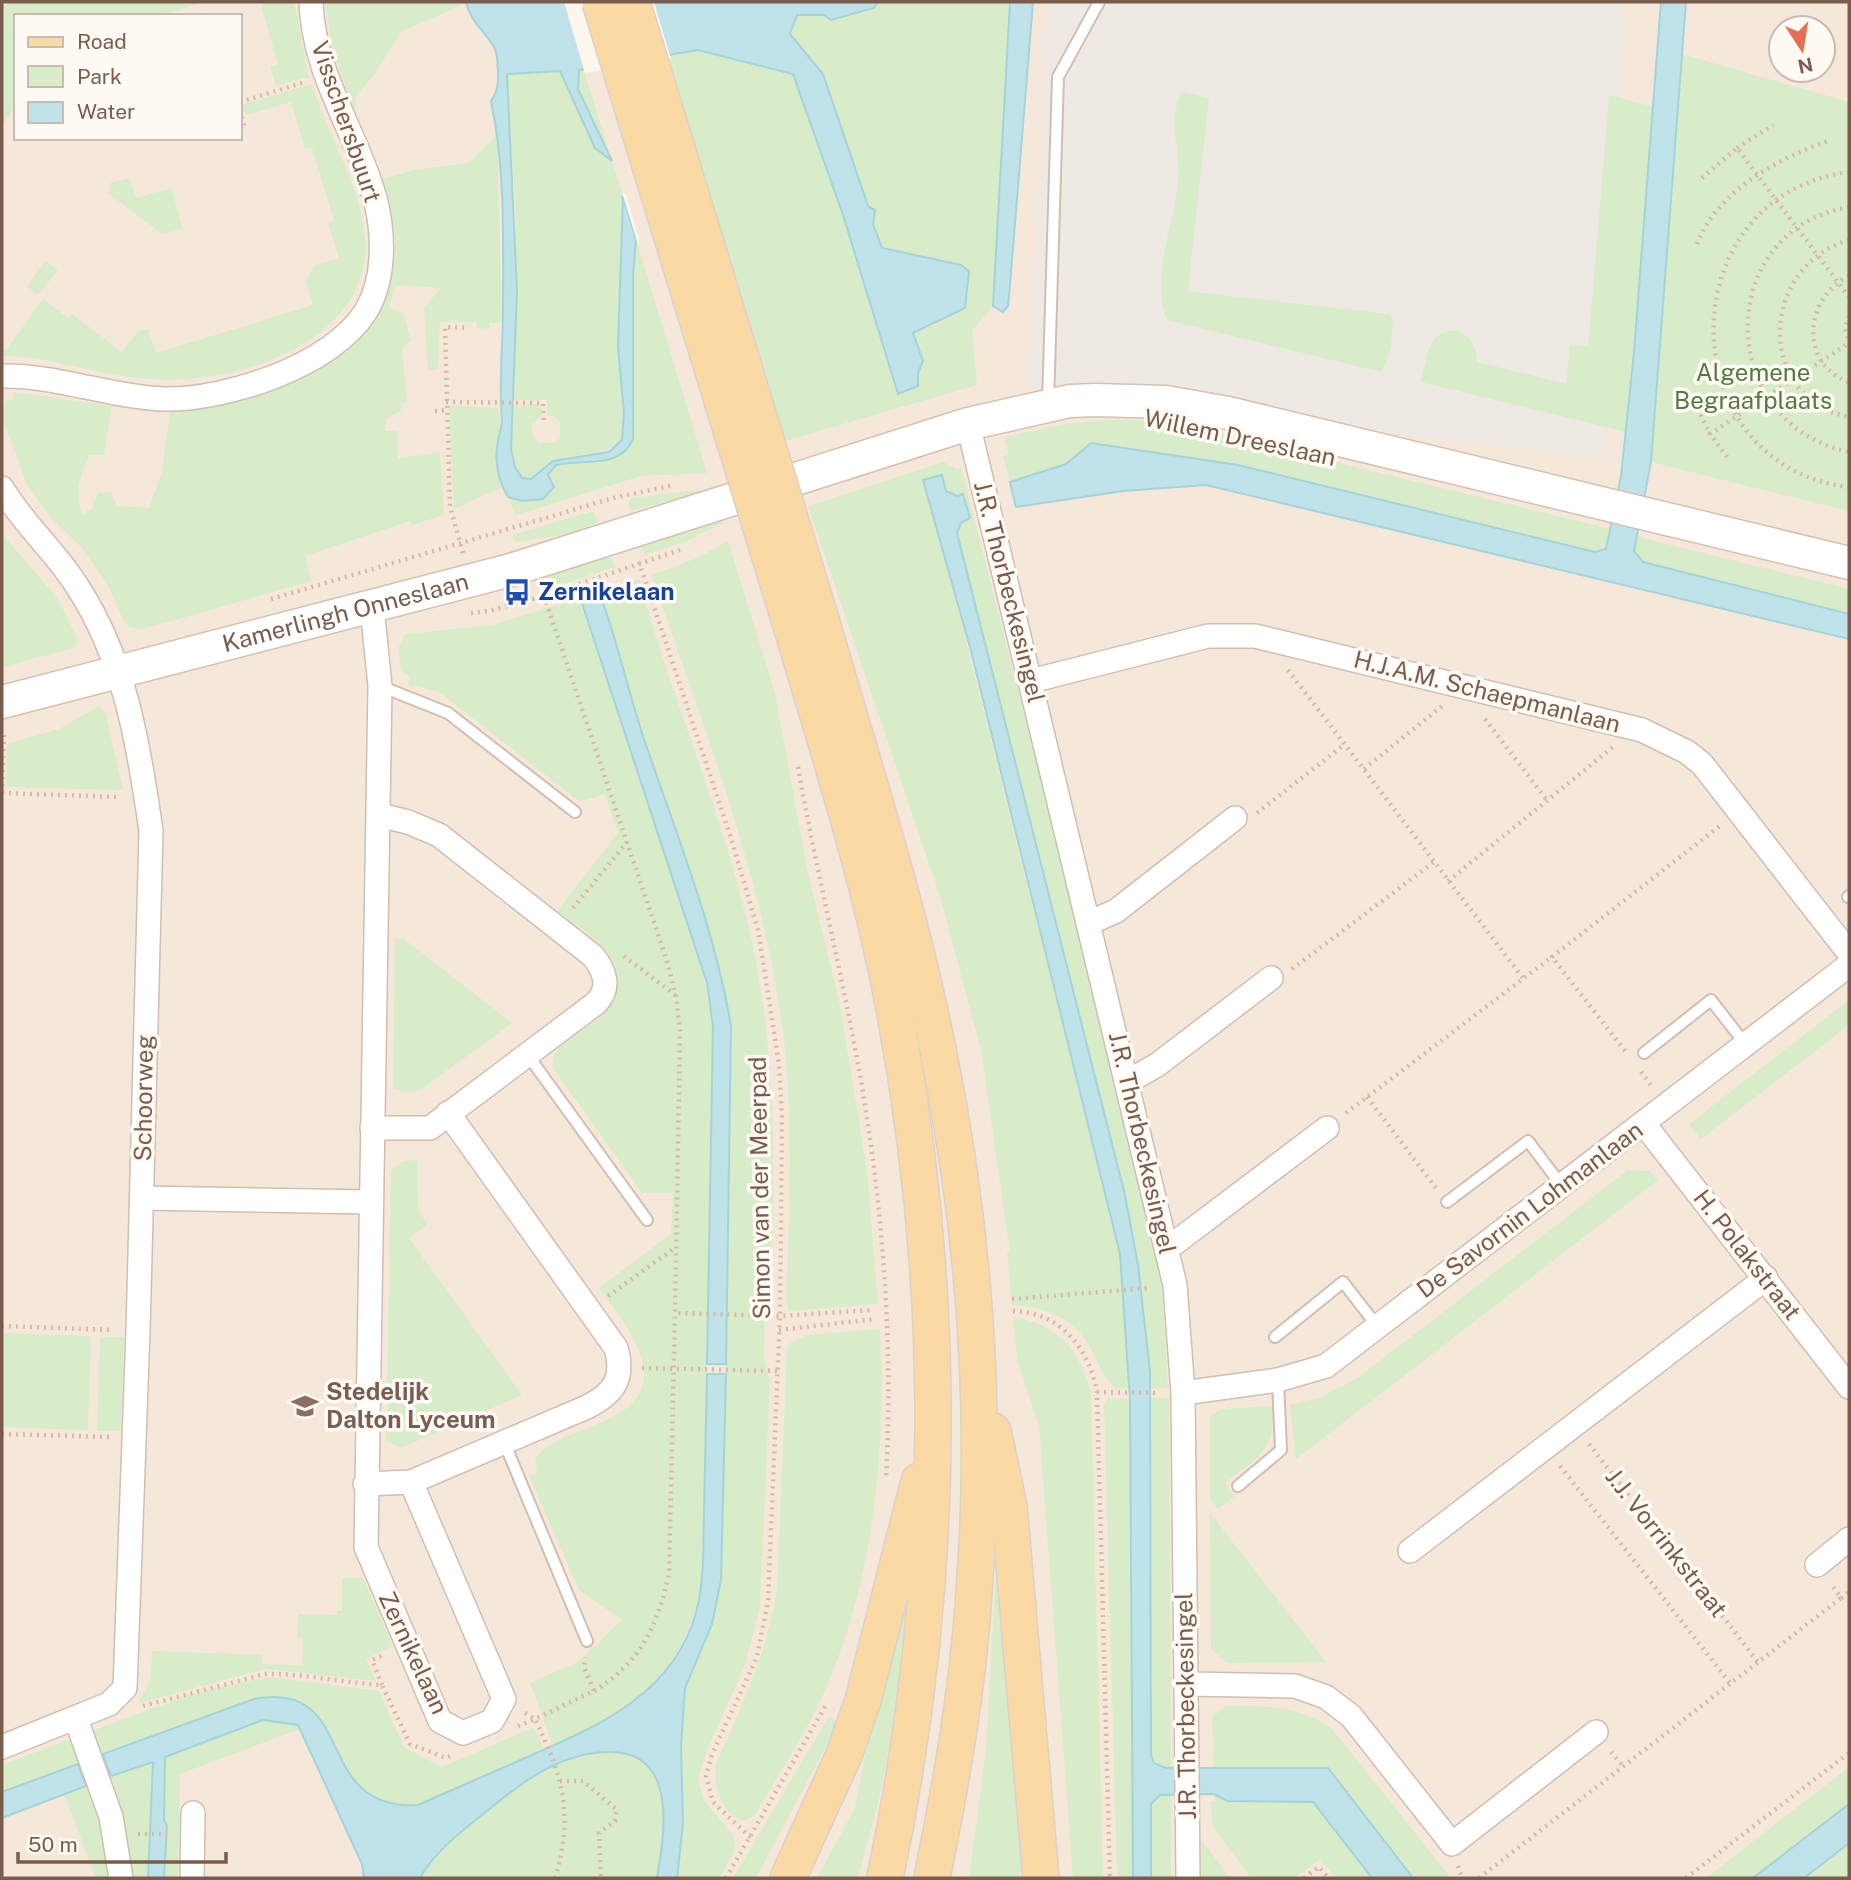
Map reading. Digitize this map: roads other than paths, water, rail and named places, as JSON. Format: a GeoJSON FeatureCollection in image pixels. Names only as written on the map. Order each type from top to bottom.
{"type":"FeatureCollection","features":[{"type":"Feature","properties":{"kind":"main road"},"geometry":{"type":"LineString","coordinates":[[600,2],[807,628],[891,855],[939,1051],[968,1247],[977,1352],[978,1497],[975,1592],[963,1698],[932,1878]]}},
{"type":"Feature","properties":{"kind":"main road"},"geometry":{"type":"LineString","coordinates":[[632,2],[807,628],[890,988],[920,1168],[932,1335],[934,1419],[931,1544],[918,1692],[885,1878]]}},
{"type":"Feature","properties":{"kind":"main road"},"geometry":{"type":"LineString","coordinates":[[977,1352],[1009,1506],[1041,1878]]}},
{"type":"Feature","properties":{"kind":"main road"},"geometry":{"type":"LineString","coordinates":[[788,1878],[844,1755],[864,1697],[934,1419]]}},
{"type":"Feature","properties":{"kind":"street","name":"Visschersbuurt"},"geometry":{"type":"LineString","coordinates":[[2,376],[161,398],[194,397],[236,389],[294,367],[325,350],[355,325],[376,289],[382,253],[380,224],[369,180],[326,76],[314,31],[311,2]]}},
{"type":"Feature","properties":{"kind":"street","name":"Kamerlingh Onneslaan"},"geometry":{"type":"LineString","coordinates":[[3,716],[118,670],[511,570],[968,424],[1048,406],[1096,400],[1166,402],[1228,413],[1646,512],[1849,564]]}},
{"type":"Feature","properties":{"kind":"street","name":"J.R. Thorbeckesingel"},"geometry":{"type":"LineString","coordinates":[[968,424],[1175,1286],[1183,1393],[1188,1878]]}},
{"type":"Feature","properties":{"kind":"street","name":"Schoorweg"},"geometry":{"type":"LineString","coordinates":[[2,488],[78,587],[118,670],[140,756],[151,831],[127,1671],[125,1688],[108,1704],[76,1719]]}},
{"type":"Feature","properties":{"kind":"street","name":"Zernikelaan"},"geometry":{"type":"LineString","coordinates":[[372,607],[380,686],[366,1547],[440,1721],[463,1733],[492,1721],[504,1699],[411,1482]]}},
{"type":"Feature","properties":{"kind":"street","name":"H.J.A.M. Schaepmanlaan"},"geometry":{"type":"LineString","coordinates":[[1031,681],[1208,636],[1265,639],[1637,729],[1668,741],[1702,764],[1849,953]]}},
{"type":"Feature","properties":{"kind":"street"},"geometry":{"type":"LineString","coordinates":[[372,1128],[429,1128],[600,998],[605,986],[600,964],[439,835],[408,822],[379,815]]}},
{"type":"Feature","properties":{"kind":"street"},"geometry":{"type":"LineString","coordinates":[[1089,923],[1116,911],[1235,818]]}},
{"type":"Feature","properties":{"kind":"street","name":"De Savornin Lohmanlaan"},"geometry":{"type":"LineString","coordinates":[[1183,1393],[1278,1380],[1326,1366],[1849,965]]}},
{"type":"Feature","properties":{"kind":"street"},"geometry":{"type":"LineString","coordinates":[[1127,1082],[1157,1065],[1271,978]]}},
{"type":"Feature","properties":{"kind":"street"},"geometry":{"type":"LineString","coordinates":[[365,1484],[411,1482],[608,1396],[615,1389],[619,1368],[616,1348],[448,1113]]}},
{"type":"Feature","properties":{"kind":"street","name":"H. Polakstraat"},"geometry":{"type":"LineString","coordinates":[[1644,1124],[1849,1387]]}},
{"type":"Feature","properties":{"kind":"street"},"geometry":{"type":"LineString","coordinates":[[1167,1249],[1327,1128]]}},
{"type":"Feature","properties":{"kind":"street"},"geometry":{"type":"LineString","coordinates":[[142,1198],[370,1202]]}},
{"type":"Feature","properties":{"kind":"street"},"geometry":{"type":"LineString","coordinates":[[1410,1550],[1766,1278]]}},
{"type":"Feature","properties":{"kind":"street"},"geometry":{"type":"LineString","coordinates":[[1817,1565],[1849,1539]]}},
{"type":"Feature","properties":{"kind":"street"},"geometry":{"type":"LineString","coordinates":[[1186,1684],[1295,1686],[1326,1697],[1351,1716],[1452,1844],[1596,1732]]}},
{"type":"Feature","properties":{"kind":"street"},"geometry":{"type":"LineString","coordinates":[[2,1747],[76,1719],[113,1825],[121,1878]]}},
{"type":"Feature","properties":{"kind":"street"},"geometry":{"type":"LineString","coordinates":[[192,1878],[193,1814]]}},
{"type":"Feature","properties":{"kind":"lane"},"geometry":{"type":"LineString","coordinates":[[1048,406],[1058,77],[1099,2]]}},
{"type":"Feature","properties":{"kind":"lane"},"geometry":{"type":"LineString","coordinates":[[380,686],[449,713],[575,812]]}},
{"type":"Feature","properties":{"kind":"lane"},"geometry":{"type":"LineString","coordinates":[[1644,1053],[1711,1000],[1746,1045]]}},
{"type":"Feature","properties":{"kind":"lane"},"geometry":{"type":"LineString","coordinates":[[527,1054],[647,1220]]}},
{"type":"Feature","properties":{"kind":"lane"},"geometry":{"type":"LineString","coordinates":[[1447,1202],[1528,1141],[1562,1186]]}},
{"type":"Feature","properties":{"kind":"lane"},"geometry":{"type":"LineString","coordinates":[[1275,1337],[1343,1282],[1377,1326]]}},
{"type":"Feature","properties":{"kind":"lane"},"geometry":{"type":"LineString","coordinates":[[1238,1486],[1281,1450],[1278,1380]]}},
{"type":"Feature","properties":{"kind":"lane"},"geometry":{"type":"LineString","coordinates":[[504,1442],[587,1641]]}},
{"type":"Feature","properties":{"kind":"water"},"geometry":{"type":"Polygon","coordinates":[[[466,2],[878,2],[874,8],[831,20],[824,15],[797,15],[790,34],[823,74],[868,206],[875,210],[873,224],[882,248],[961,265],[969,271],[965,308],[913,333],[923,361],[918,373],[918,386],[898,394],[843,215],[793,74],[698,50],[579,70],[578,89],[612,161],[595,148],[560,71],[507,74],[517,291],[511,449],[515,467],[522,478],[531,479],[553,461],[609,452],[622,440],[624,413],[618,347],[623,196],[636,239],[633,274],[633,439],[627,449],[610,459],[556,465],[548,475],[554,487],[543,499],[522,501],[508,497],[501,484],[496,456],[502,420],[503,210],[491,101],[498,86],[498,71],[495,49],[471,16],[466,2]]]}},
{"type":"Feature","properties":{"kind":"water"},"geometry":{"type":"Polygon","coordinates":[[[1010,2],[1033,2],[1008,306],[1003,312],[993,306],[1010,2]]]}},
{"type":"Feature","properties":{"kind":"water"},"geometry":{"type":"Polygon","coordinates":[[[1661,2],[1686,2],[1651,462],[1634,551],[1643,562],[1849,614],[1849,639],[1206,485],[1123,491],[1016,507],[1010,482],[1066,464],[1091,443],[1238,465],[1595,552],[1606,549],[1621,476],[1634,352],[1661,2]]]}},
{"type":"Feature","properties":{"kind":"water"},"geometry":{"type":"Polygon","coordinates":[[[942,475],[946,491],[957,496],[963,494],[970,518],[961,523],[957,533],[1125,1195],[1138,1265],[1150,1372],[1151,1755],[1154,1763],[1166,1768],[1328,1768],[1413,1878],[1372,1878],[1313,1802],[1227,1801],[1214,1794],[1160,1795],[1151,1804],[1151,1878],[1133,1878],[1130,1399],[1120,1254],[971,651],[923,480],[942,475]]]}},
{"type":"Feature","properties":{"kind":"water"},"geometry":{"type":"Polygon","coordinates":[[[601,597],[640,727],[706,919],[731,1026],[726,1364],[707,1364],[713,1027],[707,983],[582,603],[601,597]]]}},
{"type":"Feature","properties":{"kind":"water"},"geometry":{"type":"Polygon","coordinates":[[[707,1374],[726,1374],[721,1580],[712,1624],[685,1688],[681,1746],[683,1824],[677,1878],[657,1878],[664,1818],[657,1780],[647,1765],[631,1755],[609,1752],[570,1759],[532,1777],[450,1842],[420,1878],[364,1878],[362,1864],[298,1725],[263,1720],[165,1757],[164,1820],[167,1826],[164,1878],[148,1878],[153,1762],[111,1776],[103,1754],[254,1699],[287,1698],[309,1708],[324,1725],[347,1769],[362,1788],[384,1801],[418,1805],[579,1734],[629,1704],[651,1686],[670,1665],[685,1641],[699,1600],[703,1563],[707,1374]]]}},
{"type":"Feature","properties":{"kind":"water"},"geometry":{"type":"Polygon","coordinates":[[[78,1764],[86,1786],[2,1818],[2,1792],[78,1764]]]}},
{"type":"Feature","properties":{"kind":"water"},"geometry":{"type":"Polygon","coordinates":[[[1849,1804],[1849,1843],[1804,1878],[1753,1878],[1849,1804]]]}},
{"type":"Feature","properties":{"kind":"place","name":"Zernikelaan"},"geometry":{"type":"Point","coordinates":[517,592]}},
{"type":"Feature","properties":{"kind":"place","name":"Stedelijk Dalton Lyceum"},"geometry":{"type":"Point","coordinates":[305,1406]}},
{"type":"Feature","properties":{"kind":"park label","name":"Algemene Begraafplaats"},"geometry":{"type":"Point","coordinates":[1753,387]}}]}
